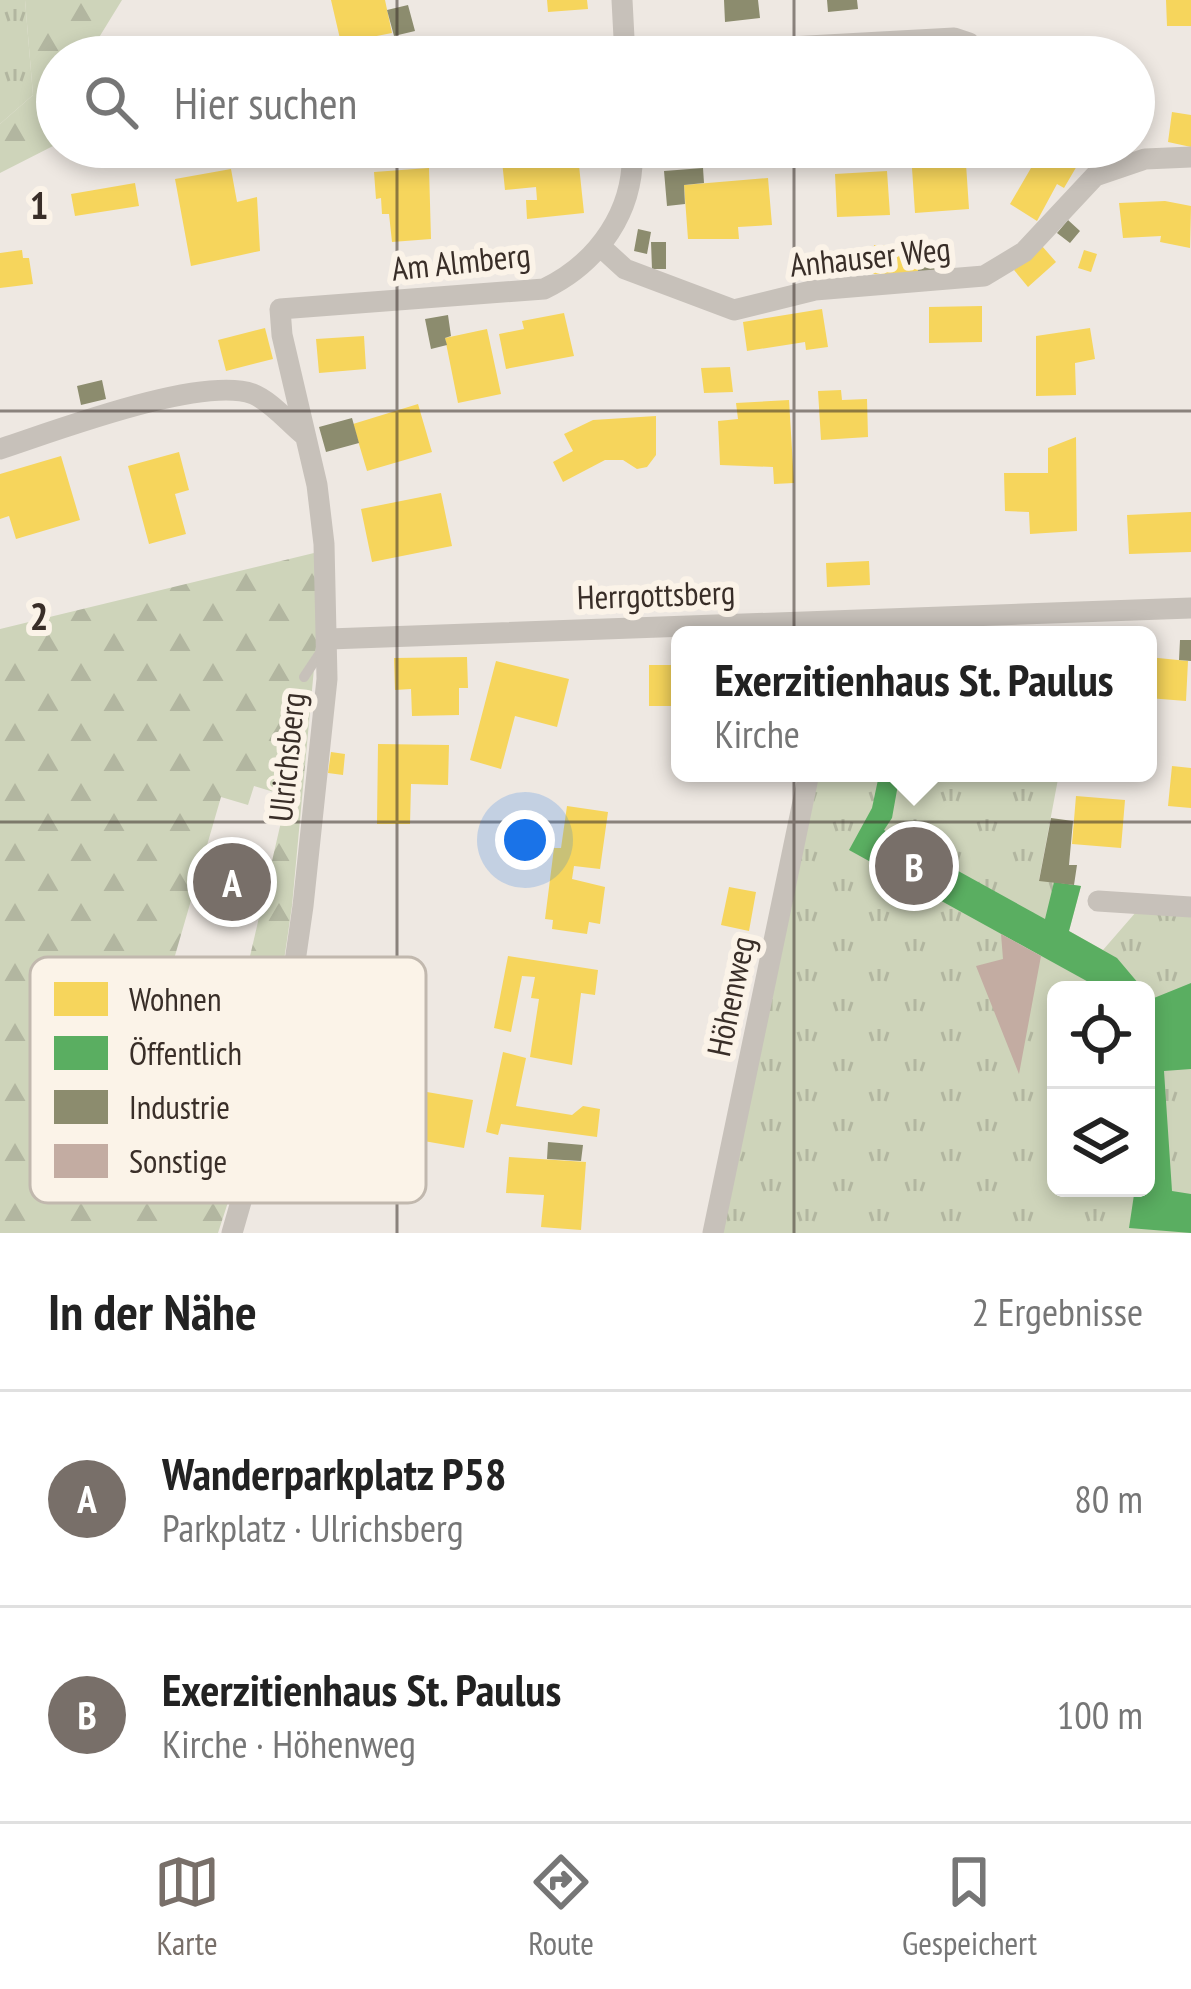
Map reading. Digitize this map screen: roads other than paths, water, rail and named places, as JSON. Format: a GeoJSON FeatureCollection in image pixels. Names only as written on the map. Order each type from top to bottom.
{"type":"FeatureCollection","features":[{"type":"Feature","properties":{"kind":"street"},"geometry":{"type":"LineString","coordinates":[[622,0],[625,36]]}},
{"type":"Feature","properties":{"kind":"street","name":"Anhauser Weg"},"geometry":{"type":"LineString","coordinates":[[1155,159],[1191,157]]}},
{"type":"Feature","properties":{"kind":"street"},"geometry":{"type":"LineString","coordinates":[[602,248],[623,203],[629,168]]}},
{"type":"Feature","properties":{"kind":"street","name":"Anhauser Weg"},"geometry":{"type":"LineString","coordinates":[[602,248],[625,268],[734,310],[815,290],[984,276],[1024,252],[1095,176],[1119,168]]}},
{"type":"Feature","properties":{"kind":"street","name":"Am Almberg"},"geometry":{"type":"LineString","coordinates":[[304,435],[280,308],[544,289],[569,277],[602,248]]}},
{"type":"Feature","properties":{"kind":"street"},"geometry":{"type":"LineString","coordinates":[[0,449],[218,388],[256,395],[304,435],[319,505],[329,639]]}},
{"type":"Feature","properties":{"kind":"street","name":"Herrgottsberg"},"geometry":{"type":"LineString","coordinates":[[871,626],[1191,608]]}},
{"type":"Feature","properties":{"kind":"street","name":"Herrgottsberg"},"geometry":{"type":"LineString","coordinates":[[329,639],[671,632]]}},
{"type":"Feature","properties":{"kind":"street","name":"Ulrichsberg"},"geometry":{"type":"LineString","coordinates":[[296,957],[329,639]]}},
{"type":"Feature","properties":{"kind":"street","name":"Höhenweg"},"geometry":{"type":"LineString","coordinates":[[713,1233],[807,782]]}},
{"type":"Feature","properties":{"kind":"street"},"geometry":{"type":"LineString","coordinates":[[1098,901],[1191,907]]}},
{"type":"Feature","properties":{"kind":"street","name":"Ulrichsberg"},"geometry":{"type":"LineString","coordinates":[[232,1233],[241,1203]]}},
{"type":"Feature","properties":{"kind":"lane"},"geometry":{"type":"LineString","coordinates":[[304,677],[329,639]]}},
{"type":"Feature","properties":{"kind":"place","name":"Exerzitienhaus St. Paulus"},"geometry":{"type":"Point","coordinates":[914,866]}},
{"type":"Feature","properties":{"kind":"place","name":"Wanderparkplatz P58"},"geometry":{"type":"Point","coordinates":[232,882]}}]}
